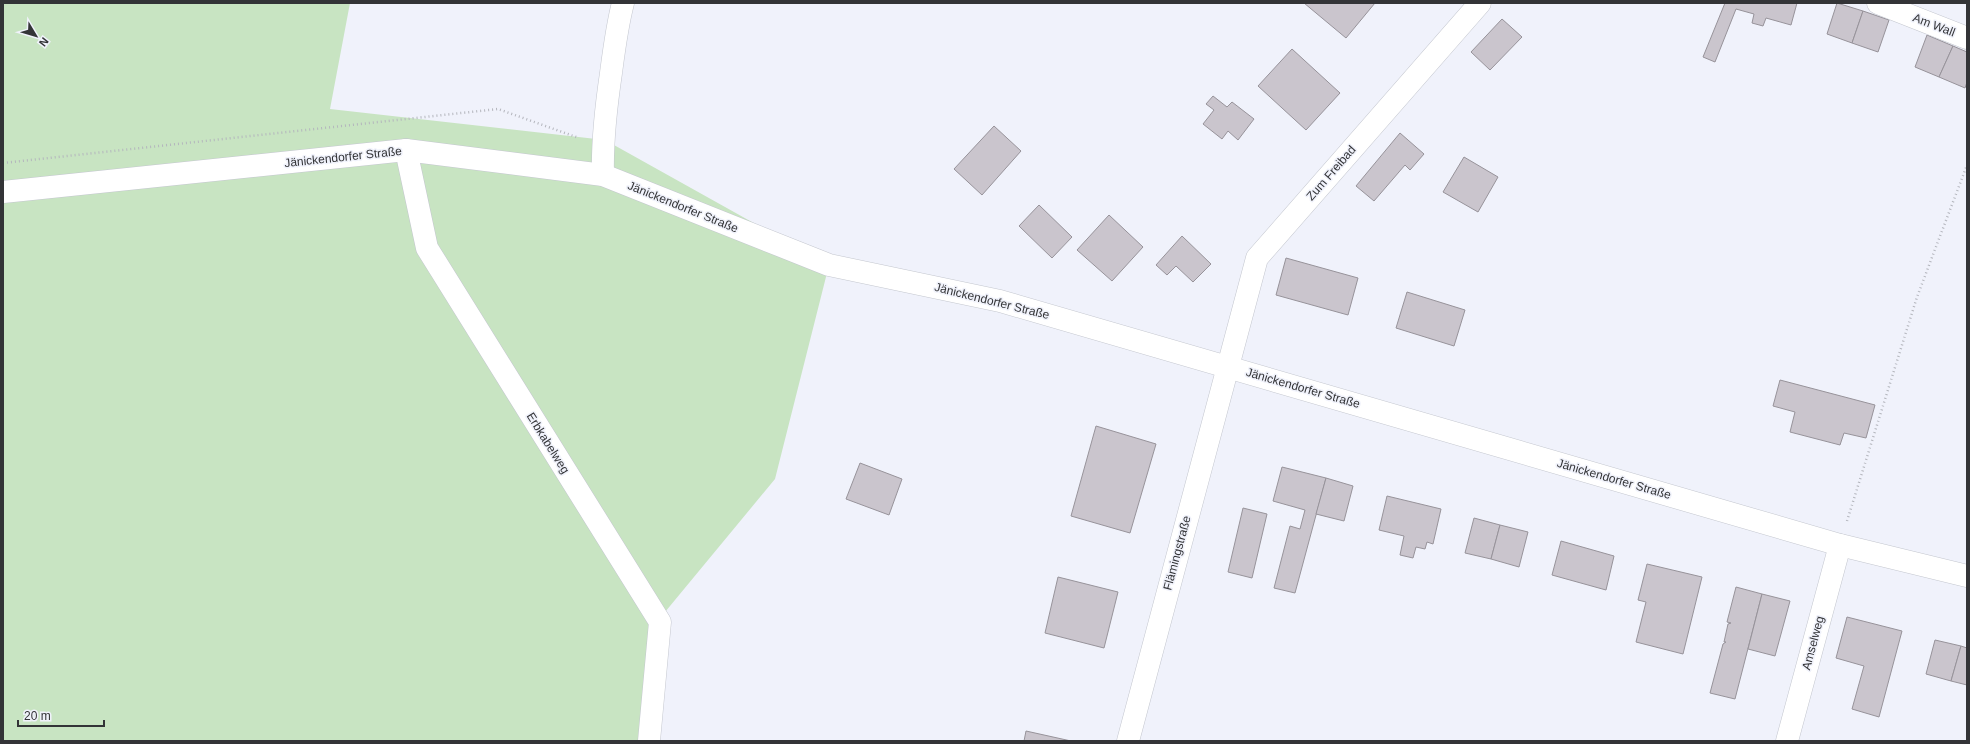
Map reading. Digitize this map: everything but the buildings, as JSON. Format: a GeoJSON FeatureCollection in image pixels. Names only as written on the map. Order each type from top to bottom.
{"type":"FeatureCollection","features":[{"type":"Feature","properties":{"kind":"main road"},"geometry":{"type":"LineString","coordinates":[[603,175],[602,148],[618,22],[623,3]]}},
{"type":"Feature","properties":{"kind":"main road","name":"Zum Freibad"},"geometry":{"type":"LineString","coordinates":[[1227,366],[1257,258],[1480,3]]}},
{"type":"Feature","properties":{"kind":"main road","name":"Am Wall"},"geometry":{"type":"LineString","coordinates":[[1878,3],[1967,38]]}},
{"type":"Feature","properties":{"kind":"main road","name":"Jänickendorfer Straße"},"geometry":{"type":"LineString","coordinates":[[3,192],[406,150],[603,175],[829,265],[1000,301],[1840,545],[1967,576]]}},
{"type":"Feature","properties":{"kind":"main road","name":"Erbkabelweg"},"geometry":{"type":"LineString","coordinates":[[406,150],[427,248],[660,622],[649,741]]}},
{"type":"Feature","properties":{"kind":"main road","name":"Flämingstraße"},"geometry":{"type":"LineString","coordinates":[[1128,741],[1227,366]]}},
{"type":"Feature","properties":{"kind":"main road","name":"Amselweg"},"geometry":{"type":"LineString","coordinates":[[1787,741],[1840,545]]}},
{"type":"Feature","properties":{"kind":"path"},"geometry":{"type":"LineString","coordinates":[[1840,545],[1917,297],[1967,165]]}},
{"type":"Feature","properties":{"kind":"green space"},"geometry":{"type":"Polygon","coordinates":[[[3,3],[350,3],[330,109],[605,140],[829,265],[775,479],[651,629],[648,741],[3,741],[3,3]]]}}]}
